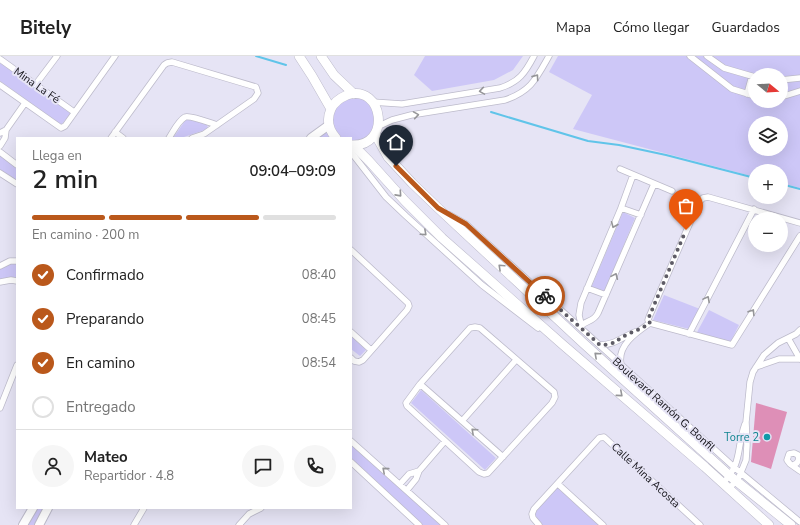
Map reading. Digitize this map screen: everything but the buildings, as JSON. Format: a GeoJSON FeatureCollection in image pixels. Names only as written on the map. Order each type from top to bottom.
{"type":"FeatureCollection","features":[{"type":"Feature","properties":{"kind":"main road"},"geometry":{"type":"LineString","coordinates":[[299,56],[331,109]]}},
{"type":"Feature","properties":{"kind":"main road"},"geometry":{"type":"LineString","coordinates":[[321,56],[334,75],[354,94]]}},
{"type":"Feature","properties":{"kind":"main road"},"geometry":{"type":"LineString","coordinates":[[335,137],[329,125],[328,116],[336,102],[342,97],[354,94],[366,97],[372,102]]}},
{"type":"Feature","properties":{"kind":"main road","name":"Boulevard Ramón G. Bonfil"},"geometry":{"type":"LineString","coordinates":[[372,102],[377,109],[379,117],[377,130],[388,157],[412,183],[576,337],[735,474],[769,509],[791,525]]}},
{"type":"Feature","properties":{"kind":"main road"},"geometry":{"type":"LineString","coordinates":[[312,137],[329,125]]}},
{"type":"Feature","properties":{"kind":"main road"},"geometry":{"type":"LineString","coordinates":[[352,148],[369,140],[377,130]]}},
{"type":"Feature","properties":{"kind":"main road","name":"Boulevard Ramón G. Bonfil"},"geometry":{"type":"LineString","coordinates":[[352,148],[369,161],[405,201],[442,238],[769,525]]}},
{"type":"Feature","properties":{"kind":"main road"},"geometry":{"type":"LineString","coordinates":[[23,525],[31,509]]}},
{"type":"Feature","properties":{"kind":"main road"},"geometry":{"type":"LineString","coordinates":[[39,525],[47,509]]}},
{"type":"Feature","properties":{"kind":"street"},"geometry":{"type":"LineString","coordinates":[[36,84],[57,56]]}},
{"type":"Feature","properties":{"kind":"street","name":"Mina La Fé"},"geometry":{"type":"LineString","coordinates":[[0,85],[61,128],[65,126],[115,56]]}},
{"type":"Feature","properties":{"kind":"street"},"geometry":{"type":"LineString","coordinates":[[372,102],[402,104],[500,88],[510,85],[520,78],[534,56]]}},
{"type":"Feature","properties":{"kind":"street"},"geometry":{"type":"LineString","coordinates":[[377,130],[392,120],[411,115],[505,100],[516,96],[527,89],[537,77],[548,56]]}},
{"type":"Feature","properties":{"kind":"street"},"geometry":{"type":"LineString","coordinates":[[690,56],[732,89],[747,94],[748,91]]}},
{"type":"Feature","properties":{"kind":"street"},"geometry":{"type":"LineString","coordinates":[[707,56],[724,68],[748,75]]}},
{"type":"Feature","properties":{"kind":"street","name":"Mina La Fé"},"geometry":{"type":"LineString","coordinates":[[0,58],[74,112]]}},
{"type":"Feature","properties":{"kind":"street"},"geometry":{"type":"LineString","coordinates":[[112,137],[164,65],[167,63],[172,62],[256,87],[258,93],[254,99],[204,134],[195,137]]}},
{"type":"Feature","properties":{"kind":"street"},"geometry":{"type":"LineString","coordinates":[[788,79],[800,78]]}},
{"type":"Feature","properties":{"kind":"street"},"geometry":{"type":"LineString","coordinates":[[788,95],[800,91]]}},
{"type":"Feature","properties":{"kind":"street","name":"Mina La Fé"},"geometry":{"type":"LineString","coordinates":[[0,146],[5,138],[6,130],[25,103]]}},
{"type":"Feature","properties":{"kind":"street"},"geometry":{"type":"LineString","coordinates":[[170,137],[181,121],[186,117],[217,125]]}},
{"type":"Feature","properties":{"kind":"street","name":"Mina La Fé"},"geometry":{"type":"LineString","coordinates":[[0,133],[6,130]]}},
{"type":"Feature","properties":{"kind":"street"},"geometry":{"type":"LineString","coordinates":[[115,132],[122,137]]}},
{"type":"Feature","properties":{"kind":"street"},"geometry":{"type":"LineString","coordinates":[[0,152],[16,164]]}},
{"type":"Feature","properties":{"kind":"street"},"geometry":{"type":"LineString","coordinates":[[620,169],[633,176],[672,191]]}},
{"type":"Feature","properties":{"kind":"street"},"geometry":{"type":"LineString","coordinates":[[0,173],[16,183]]}},
{"type":"Feature","properties":{"kind":"street"},"geometry":{"type":"LineString","coordinates":[[633,176],[579,309],[580,326],[590,322],[596,317],[642,215],[654,184]]}},
{"type":"Feature","properties":{"kind":"street"},"geometry":{"type":"LineString","coordinates":[[650,323],[648,320],[649,317],[699,202],[703,198],[708,197],[800,223]]}},
{"type":"Feature","properties":{"kind":"street","name":"Boulevard Ramón G. Bonfil"},"geometry":{"type":"LineString","coordinates":[[438,208],[466,224],[580,326],[735,474],[800,522]]}},
{"type":"Feature","properties":{"kind":"street"},"geometry":{"type":"LineString","coordinates":[[621,208],[642,215]]}},
{"type":"Feature","properties":{"kind":"street"},"geometry":{"type":"LineString","coordinates":[[689,334],[754,209]]}},
{"type":"Feature","properties":{"kind":"street"},"geometry":{"type":"LineString","coordinates":[[650,323],[732,345],[800,236]]}},
{"type":"Feature","properties":{"kind":"street"},"geometry":{"type":"LineString","coordinates":[[352,251],[408,303],[409,306],[363,360],[359,362],[352,359]]}},
{"type":"Feature","properties":{"kind":"street"},"geometry":{"type":"LineString","coordinates":[[0,266],[10,261],[16,261]]}},
{"type":"Feature","properties":{"kind":"street"},"geometry":{"type":"LineString","coordinates":[[0,282],[10,280],[16,281]]}},
{"type":"Feature","properties":{"kind":"street"},"geometry":{"type":"LineString","coordinates":[[587,288],[606,295]]}},
{"type":"Feature","properties":{"kind":"street"},"geometry":{"type":"LineString","coordinates":[[621,364],[620,355],[623,347],[640,330],[650,323]]}},
{"type":"Feature","properties":{"kind":"street"},"geometry":{"type":"LineString","coordinates":[[470,328],[480,328],[516,360],[554,392],[555,398],[503,457],[488,473],[484,474],[479,472],[407,406],[406,403],[420,384],[470,328]]}},
{"type":"Feature","properties":{"kind":"street"},"geometry":{"type":"LineString","coordinates":[[600,345],[612,344],[629,334],[640,330]]}},
{"type":"Feature","properties":{"kind":"street"},"geometry":{"type":"LineString","coordinates":[[726,486],[735,474],[744,466],[747,453],[746,422],[750,382],[756,367],[764,354],[778,343],[796,334],[800,330]]}},
{"type":"Feature","properties":{"kind":"street"},"geometry":{"type":"LineString","coordinates":[[352,333],[371,350]]}},
{"type":"Feature","properties":{"kind":"street"},"geometry":{"type":"LineString","coordinates":[[756,367],[779,358],[800,359],[792,348],[788,338]]}},
{"type":"Feature","properties":{"kind":"street"},"geometry":{"type":"LineString","coordinates":[[462,421],[516,360]]}},
{"type":"Feature","properties":{"kind":"street"},"geometry":{"type":"LineString","coordinates":[[0,408],[16,368]]}},
{"type":"Feature","properties":{"kind":"street"},"geometry":{"type":"LineString","coordinates":[[420,384],[503,457]]}},
{"type":"Feature","properties":{"kind":"street"},"geometry":{"type":"LineString","coordinates":[[735,474],[742,433],[746,422]]}},
{"type":"Feature","properties":{"kind":"street","name":"Calle Mina Acosta"},"geometry":{"type":"LineString","coordinates":[[538,524],[532,514],[534,509],[600,438],[604,437],[700,525]]}},
{"type":"Feature","properties":{"kind":"street"},"geometry":{"type":"LineString","coordinates":[[352,441],[445,525]]}},
{"type":"Feature","properties":{"kind":"street"},"geometry":{"type":"LineString","coordinates":[[407,490],[416,479],[419,471],[445,441]]}},
{"type":"Feature","properties":{"kind":"street"},"geometry":{"type":"LineString","coordinates":[[739,452],[747,453]]}},
{"type":"Feature","properties":{"kind":"street"},"geometry":{"type":"LineString","coordinates":[[793,465],[798,462],[799,456],[794,452],[787,457],[788,462],[800,471]]}},
{"type":"Feature","properties":{"kind":"street"},"geometry":{"type":"LineString","coordinates":[[352,463],[419,525]]}},
{"type":"Feature","properties":{"kind":"street"},"geometry":{"type":"LineString","coordinates":[[400,484],[409,474],[419,471]]}},
{"type":"Feature","properties":{"kind":"street"},"geometry":{"type":"LineString","coordinates":[[558,484],[603,525]]}},
{"type":"Feature","properties":{"kind":"street"},"geometry":{"type":"LineString","coordinates":[[134,525],[143,509]]}},
{"type":"Feature","properties":{"kind":"street"},"geometry":{"type":"LineString","coordinates":[[239,525],[250,511]]}},
{"type":"Feature","properties":{"kind":"shaded area"},"geometry":{"type":"Polygon","coordinates":[[[425,56],[523,56],[513,70],[494,80],[432,91],[414,75],[425,56]]]}},
{"type":"Feature","properties":{"kind":"shaded area"},"geometry":{"type":"Polygon","coordinates":[[[558,56],[800,56],[800,188],[788,185],[788,164],[748,164],[748,175],[573,129],[592,95],[549,72],[558,56]]]}},
{"type":"Feature","properties":{"kind":"shaded area"},"geometry":{"type":"Polygon","coordinates":[[[1,63],[71,113],[61,125],[0,81],[1,63]]]}},
{"type":"Feature","properties":{"kind":"shaded area"},"geometry":{"type":"Polygon","coordinates":[[[358,94],[377,109],[375,134],[352,145],[352,137],[312,137],[329,125],[335,102],[358,94]]]}},
{"type":"Feature","properties":{"kind":"shaded area"},"geometry":{"type":"Polygon","coordinates":[[[187,118],[207,124],[208,129],[184,137],[174,137],[187,118]]]}},
{"type":"Feature","properties":{"kind":"shaded area"},"geometry":{"type":"Polygon","coordinates":[[[0,152],[16,164],[16,183],[0,173],[0,152]]]}},
{"type":"Feature","properties":{"kind":"shaded area"},"geometry":{"type":"Polygon","coordinates":[[[623,212],[635,218],[604,293],[591,288],[623,212]]]}},
{"type":"Feature","properties":{"kind":"shaded area"},"geometry":{"type":"Polygon","coordinates":[[[16,261],[16,281],[0,282],[0,266],[16,261]]]}},
{"type":"Feature","properties":{"kind":"shaded area"},"geometry":{"type":"Polygon","coordinates":[[[664,295],[700,309],[689,329],[653,320],[664,295]]]}},
{"type":"Feature","properties":{"kind":"shaded area"},"geometry":{"type":"Polygon","coordinates":[[[709,310],[739,325],[730,343],[696,334],[709,310]]]}},
{"type":"Feature","properties":{"kind":"shaded area"},"geometry":{"type":"Polygon","coordinates":[[[352,337],[366,350],[360,356],[352,350],[352,337]]]}},
{"type":"Feature","properties":{"kind":"shaded area"},"geometry":{"type":"Polygon","coordinates":[[[421,390],[496,458],[485,470],[411,403],[421,390]]]}},
{"type":"Feature","properties":{"kind":"shaded area"},"geometry":{"type":"Polygon","coordinates":[[[352,442],[445,525],[419,525],[352,463],[352,442]]]}},
{"type":"Feature","properties":{"kind":"shaded area"},"geometry":{"type":"Polygon","coordinates":[[[558,484],[603,525],[539,525],[532,514],[558,484]]]}},
{"type":"Feature","properties":{"kind":"shaded area"},"geometry":{"type":"Polygon","coordinates":[[[32,509],[47,509],[39,525],[23,525],[32,509]]]}},
{"type":"Feature","properties":{"kind":"waterway"},"geometry":{"type":"LineString","coordinates":[[256,56],[286,65]]}},
{"type":"Feature","properties":{"kind":"waterway"},"geometry":{"type":"LineString","coordinates":[[491,112],[588,141],[619,145],[666,155],[748,176]]}},
{"type":"Feature","properties":{"kind":"waterway"},"geometry":{"type":"LineString","coordinates":[[788,186],[800,189]]}},
{"type":"Feature","properties":{"kind":"way so far"},"geometry":{"type":"LineString","coordinates":[[545,296],[600,345],[609,345],[616,342],[629,334],[640,330],[650,323],[648,320],[649,317],[686,230]]}},
{"type":"Feature","properties":{"kind":"place","name":"Torre 2"},"geometry":{"type":"Point","coordinates":[767,437]}},
{"type":"Feature","properties":{"kind":"route"},"geometry":{"type":"LineString","coordinates":[[396,166],[438,208],[466,224],[545,296]]}}]}
